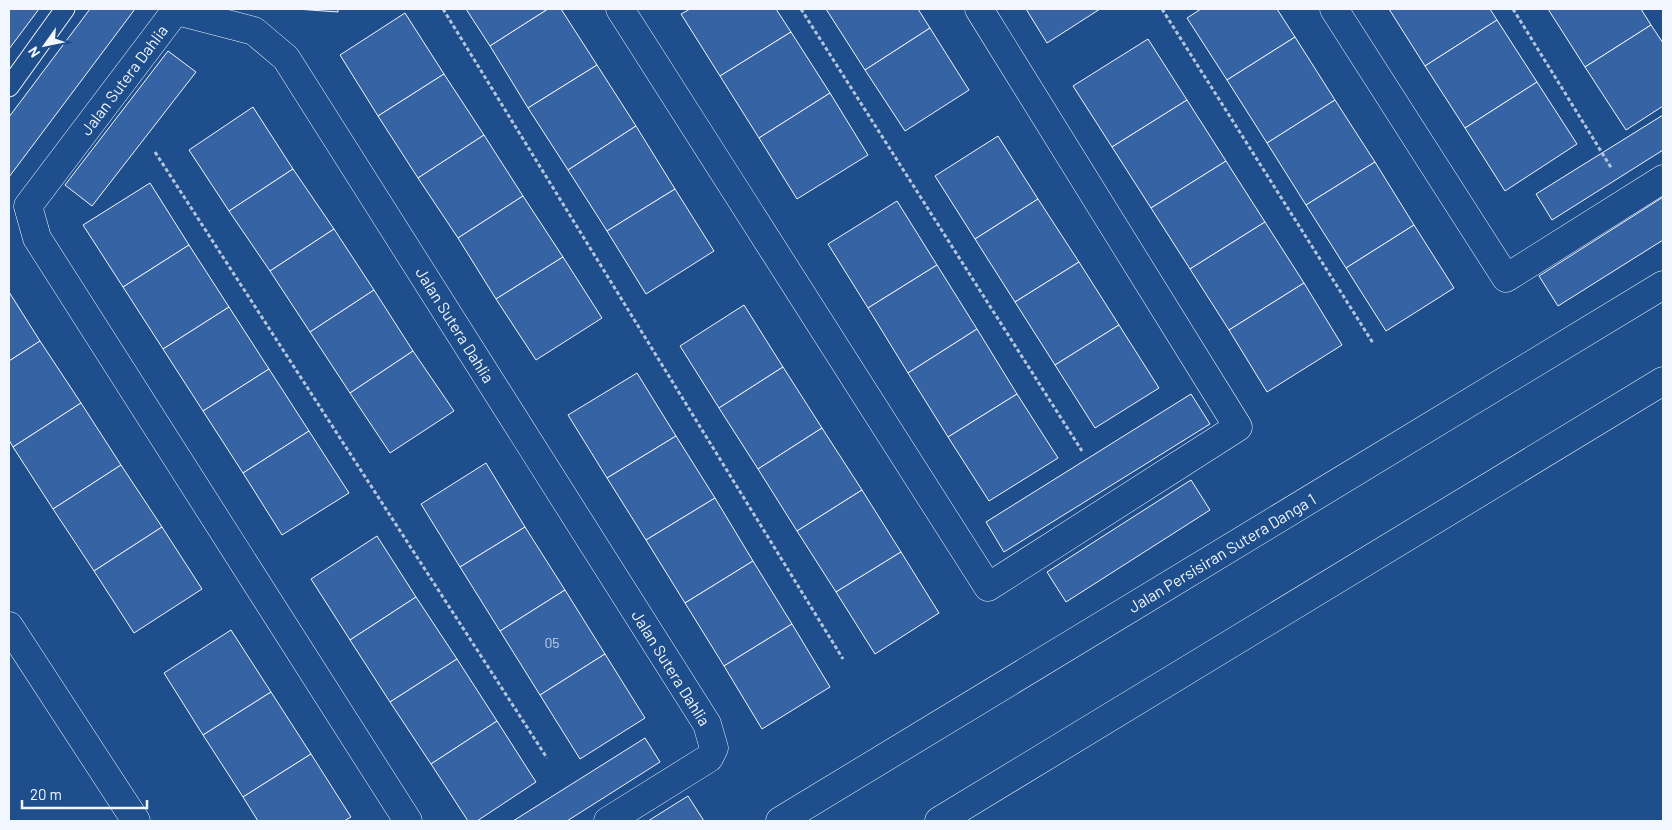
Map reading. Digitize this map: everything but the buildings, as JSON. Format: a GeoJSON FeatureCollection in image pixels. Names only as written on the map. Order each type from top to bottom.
{"type":"FeatureCollection","features":[{"type":"Feature","properties":{"kind":"street"},"geometry":{"type":"LineString","coordinates":[[620,9],[988,587],[1238,427],[979,9]]}},
{"type":"Feature","properties":{"kind":"street"},"geometry":{"type":"LineString","coordinates":[[1334,9],[1506,278],[1663,179]]}},
{"type":"Feature","properties":{"kind":"street","name":"Jalan Sutera Dahlia"},"geometry":{"type":"LineString","coordinates":[[408,821],[37,238],[28,206],[177,10],[254,31],[286,58],[707,724],[714,748],[709,758],[608,821]]}},
{"type":"Feature","properties":{"kind":"street","name":"Jalan Persisiran Sutera Danga 1"},"geometry":{"type":"LineString","coordinates":[[780,821],[1663,285]]}},
{"type":"Feature","properties":{"kind":"street"},"geometry":{"type":"LineString","coordinates":[[939,821],[1663,381]]}},
{"type":"Feature","properties":{"kind":"street"},"geometry":{"type":"LineString","coordinates":[[9,626],[136,821]]}},
{"type":"Feature","properties":{"kind":"lane"},"geometry":{"type":"LineString","coordinates":[[9,87],[66,9]]}},
{"type":"Feature","properties":{"kind":"path"},"geometry":{"type":"LineString","coordinates":[[444,9],[843,659]]}},
{"type":"Feature","properties":{"kind":"path"},"geometry":{"type":"LineString","coordinates":[[800,9],[1082,451]]}},
{"type":"Feature","properties":{"kind":"path"},"geometry":{"type":"LineString","coordinates":[[1162,9],[1373,343]]}},
{"type":"Feature","properties":{"kind":"path"},"geometry":{"type":"LineString","coordinates":[[1513,9],[1631,199]]}},
{"type":"Feature","properties":{"kind":"path"},"geometry":{"type":"LineString","coordinates":[[155,152],[547,758]]}}]}
